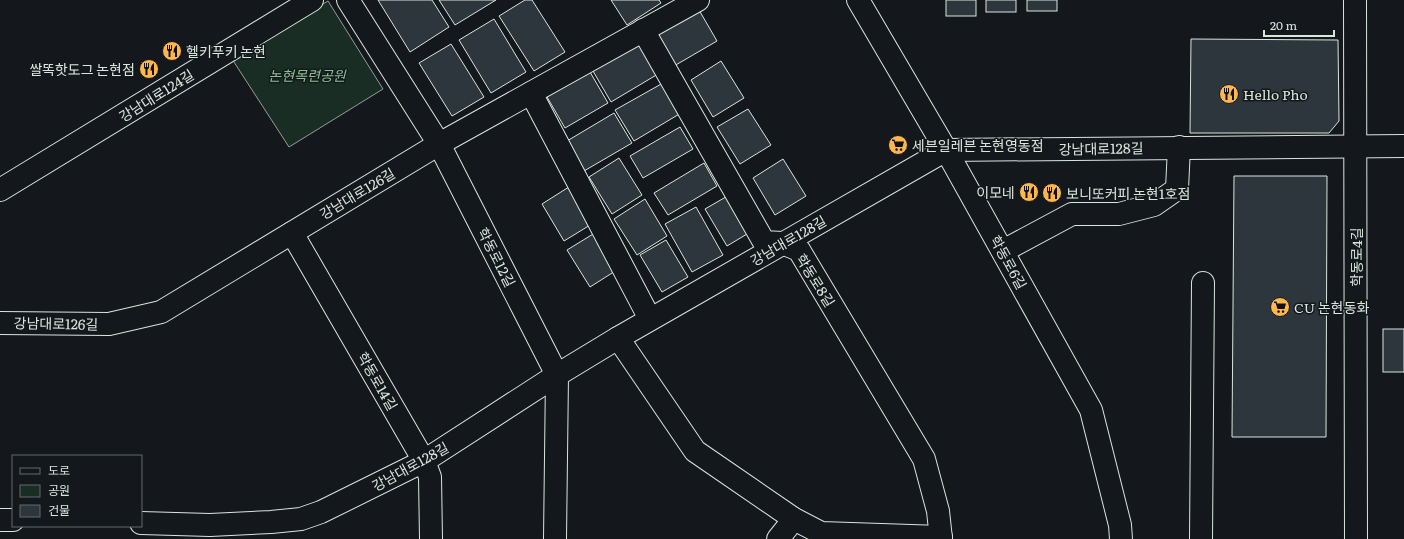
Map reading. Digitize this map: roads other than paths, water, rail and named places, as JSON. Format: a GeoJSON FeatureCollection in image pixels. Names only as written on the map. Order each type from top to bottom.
{"type":"FeatureCollection","features":[{"type":"Feature","properties":{"kind":"street","name":"강남대로124길"},"geometry":{"type":"LineString","coordinates":[[0,190],[312,0]]}},
{"type":"Feature","properties":{"kind":"street","name":"학동로12길"},"geometry":{"type":"LineString","coordinates":[[348,0],[439,144],[557,375],[555,539]]}},
{"type":"Feature","properties":{"kind":"street","name":"강남대로126길"},"geometry":{"type":"LineString","coordinates":[[0,323],[109,324],[161,312],[439,144],[698,0]]}},
{"type":"Feature","properties":{"kind":"street","name":"학동로6길"},"geometry":{"type":"LineString","coordinates":[[858,0],[946,150],[1092,410],[1120,525],[1121,539]]}},
{"type":"Feature","properties":{"kind":"street","name":"학동로4길"},"geometry":{"type":"LineString","coordinates":[[1355,0],[1357,145],[1356,539]]}},
{"type":"Feature","properties":{"kind":"street","name":"학동로8길"},"geometry":{"type":"LineString","coordinates":[[618,338],[695,451],[794,519],[821,533],[941,538],[938,511],[924,459],[799,250],[782,243],[764,242],[644,30]]}},
{"type":"Feature","properties":{"kind":"street"},"geometry":{"type":"LineString","coordinates":[[531,93],[650,320]]}},
{"type":"Feature","properties":{"kind":"street","name":"강남대로128길"},"geometry":{"type":"LineString","coordinates":[[142,523],[210,525],[301,519],[321,512],[424,461],[557,375],[618,338],[946,150],[1357,145],[1404,146]]}},
{"type":"Feature","properties":{"kind":"street"},"geometry":{"type":"LineString","coordinates":[[1003,251],[1072,214],[1119,214],[1154,205],[1177,189],[1179,147]]}},
{"type":"Feature","properties":{"kind":"street","name":"학동로14길"},"geometry":{"type":"LineString","coordinates":[[292,233],[424,461],[430,477],[431,539]]}},
{"type":"Feature","properties":{"kind":"street"},"geometry":{"type":"LineString","coordinates":[[1201,539],[1203,283]]}},
{"type":"Feature","properties":{"kind":"street"},"geometry":{"type":"LineString","coordinates":[[778,539],[794,519]]}},
{"type":"Feature","properties":{"kind":"street"},"geometry":{"type":"LineString","coordinates":[[0,520],[12,520]]}},
{"type":"Feature","properties":{"kind":"place","name":"헬키푸키 논현"},"geometry":{"type":"Point","coordinates":[172,51]}},
{"type":"Feature","properties":{"kind":"place","name":"쌀똑핫도그 논현점"},"geometry":{"type":"Point","coordinates":[149,69]}},
{"type":"Feature","properties":{"kind":"place","name":"Hello Pho"},"geometry":{"type":"Point","coordinates":[1229,94]}},
{"type":"Feature","properties":{"kind":"place","name":"세븐일레븐 논현영동점"},"geometry":{"type":"Point","coordinates":[898,145]}},
{"type":"Feature","properties":{"kind":"place","name":"이모네"},"geometry":{"type":"Point","coordinates":[1029,192]}},
{"type":"Feature","properties":{"kind":"place","name":"보니또커피 논현1호점"},"geometry":{"type":"Point","coordinates":[1052,193]}},
{"type":"Feature","properties":{"kind":"place","name":"CU 논현동화"},"geometry":{"type":"Point","coordinates":[1280,307]}},
{"type":"Feature","properties":{"kind":"park label","name":"논현목련공원"},"geometry":{"type":"Point","coordinates":[307,75]}}]}
